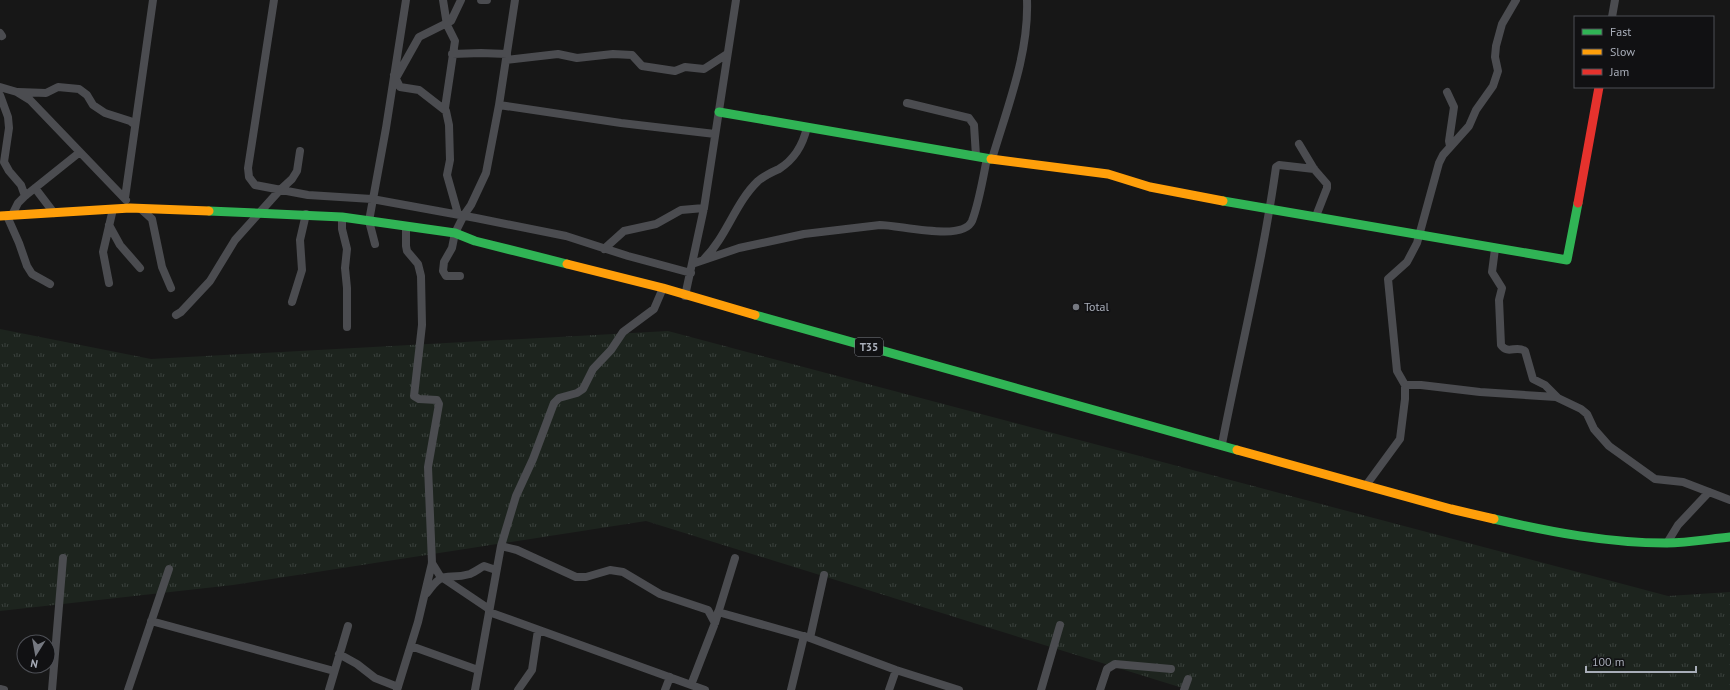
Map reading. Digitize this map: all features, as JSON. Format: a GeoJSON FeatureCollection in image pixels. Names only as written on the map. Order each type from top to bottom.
{"type":"FeatureCollection","features":[{"type":"Feature","properties":{"kind":"main road"},"geometry":{"type":"LineString","coordinates":[[719,112],[990,159],[1108,174],[1150,186],[1495,249],[1567,260],[1598,88]]}},
{"type":"Feature","properties":{"kind":"main road","name":"T35"},"geometry":{"type":"LineString","coordinates":[[6,216],[130,208],[306,214],[342,217],[455,233],[475,241],[663,288],[685,296],[1451,508],[1527,527],[1606,540],[1668,543],[1730,537]]}},
{"type":"Feature","properties":{"kind":"street"},"geometry":{"type":"LineString","coordinates":[[125,198],[153,0]]}},
{"type":"Feature","properties":{"kind":"street"},"geometry":{"type":"LineString","coordinates":[[274,0],[248,168],[249,177],[255,185],[279,191],[308,195],[372,199],[566,236],[604,249],[691,273]]}},
{"type":"Feature","properties":{"kind":"street"},"geometry":{"type":"LineString","coordinates":[[375,244],[369,221],[395,76],[406,0]]}},
{"type":"Feature","properties":{"kind":"street"},"geometry":{"type":"LineString","coordinates":[[443,0],[447,25],[455,40],[445,108],[449,125],[450,162],[447,175],[461,215]]}},
{"type":"Feature","properties":{"kind":"street"},"geometry":{"type":"LineString","coordinates":[[395,76],[419,37],[447,25],[454,18],[461,0]]}},
{"type":"Feature","properties":{"kind":"street"},"geometry":{"type":"LineString","coordinates":[[481,0],[487,0]]}},
{"type":"Feature","properties":{"kind":"street"},"geometry":{"type":"LineString","coordinates":[[460,276],[449,277],[443,271],[443,264],[451,249],[461,215],[471,205],[485,175],[499,105],[515,0]]}},
{"type":"Feature","properties":{"kind":"street"},"geometry":{"type":"LineString","coordinates":[[685,296],[704,208],[736,0]]}},
{"type":"Feature","properties":{"kind":"street"},"geometry":{"type":"LineString","coordinates":[[692,264],[739,248],[804,234],[892,225],[940,232],[961,230],[971,222],[1019,65],[1026,32],[1027,0]]}},
{"type":"Feature","properties":{"kind":"street"},"geometry":{"type":"LineString","coordinates":[[1367,484],[1400,439],[1405,399],[1405,385],[1397,371],[1388,279],[1407,262],[1417,244],[1439,163],[1443,155],[1469,126],[1476,110],[1493,86],[1498,71],[1495,57],[1496,46],[1502,24],[1516,0]]}},
{"type":"Feature","properties":{"kind":"street"},"geometry":{"type":"LineString","coordinates":[[1612,16],[1615,0]]}},
{"type":"Feature","properties":{"kind":"street"},"geometry":{"type":"LineString","coordinates":[[452,54],[481,53],[506,57],[558,54],[577,58],[613,54],[632,55],[642,66],[675,71],[684,67],[704,70],[727,54]]}},
{"type":"Feature","properties":{"kind":"street"},"geometry":{"type":"LineString","coordinates":[[395,76],[400,87],[419,90],[445,108]]}},
{"type":"Feature","properties":{"kind":"street"},"geometry":{"type":"LineString","coordinates":[[0,87],[17,92],[46,93],[58,88],[78,90],[87,95],[93,105],[105,113],[130,121],[135,125]]}},
{"type":"Feature","properties":{"kind":"street"},"geometry":{"type":"LineString","coordinates":[[17,92],[30,100],[48,118],[125,198],[130,208]]}},
{"type":"Feature","properties":{"kind":"street"},"geometry":{"type":"LineString","coordinates":[[1447,92],[1454,107],[1448,141],[1450,146]]}},
{"type":"Feature","properties":{"kind":"street"},"geometry":{"type":"LineString","coordinates":[[0,94],[8,117],[9,128],[4,162],[20,185],[25,196]]}},
{"type":"Feature","properties":{"kind":"street"},"geometry":{"type":"LineString","coordinates":[[907,103],[969,118],[974,124],[976,156]]}},
{"type":"Feature","properties":{"kind":"street"},"geometry":{"type":"LineString","coordinates":[[499,105],[621,123],[715,134]]}},
{"type":"Feature","properties":{"kind":"street"},"geometry":{"type":"LineString","coordinates":[[703,260],[715,246],[745,196],[754,185],[792,158],[803,142],[807,127]]}},
{"type":"Feature","properties":{"kind":"street"},"geometry":{"type":"LineString","coordinates":[[1299,144],[1314,169],[1328,186],[1316,216]]}},
{"type":"Feature","properties":{"kind":"street"},"geometry":{"type":"LineString","coordinates":[[176,314],[181,312],[210,281],[236,240],[295,175],[300,150]]}},
{"type":"Feature","properties":{"kind":"street"},"geometry":{"type":"LineString","coordinates":[[50,284],[32,274],[27,266],[20,243],[6,216],[25,196],[80,152]]}},
{"type":"Feature","properties":{"kind":"street"},"geometry":{"type":"LineString","coordinates":[[1222,444],[1271,208],[1277,166],[1314,169]]}},
{"type":"Feature","properties":{"kind":"street"},"geometry":{"type":"LineString","coordinates":[[35,188],[54,213]]}},
{"type":"Feature","properties":{"kind":"street"},"geometry":{"type":"LineString","coordinates":[[604,249],[624,232],[656,224],[681,210],[704,208]]}},
{"type":"Feature","properties":{"kind":"street"},"geometry":{"type":"LineString","coordinates":[[109,283],[103,252],[113,209]]}},
{"type":"Feature","properties":{"kind":"street"},"geometry":{"type":"LineString","coordinates":[[140,209],[152,219],[162,265],[171,288]]}},
{"type":"Feature","properties":{"kind":"street"},"geometry":{"type":"LineString","coordinates":[[292,302],[302,270],[300,240],[306,214]]}},
{"type":"Feature","properties":{"kind":"street"},"geometry":{"type":"LineString","coordinates":[[342,217],[342,229],[347,249],[345,268],[347,288],[347,326]]}},
{"type":"Feature","properties":{"kind":"street"},"geometry":{"type":"LineString","coordinates":[[109,225],[120,245],[140,268]]}},
{"type":"Feature","properties":{"kind":"street"},"geometry":{"type":"LineString","coordinates":[[339,654],[357,664],[375,678],[398,689],[411,646],[432,563],[428,467],[439,402],[436,400],[419,399],[414,396],[422,325],[421,276],[418,264],[407,250],[406,226]]}},
{"type":"Feature","properties":{"kind":"street"},"geometry":{"type":"LineString","coordinates":[[1495,249],[1492,272],[1502,288],[1499,300],[1501,345],[1506,350],[1519,348],[1524,351],[1533,379],[1545,385],[1556,397]]}},
{"type":"Feature","properties":{"kind":"street"},"geometry":{"type":"LineString","coordinates":[[475,690],[501,546],[516,496],[528,471],[554,403],[559,398],[577,393],[583,389],[593,369],[612,350],[623,332],[654,309],[663,288]]}},
{"type":"Feature","properties":{"kind":"street"},"geometry":{"type":"LineString","coordinates":[[1405,385],[1421,385],[1480,392],[1556,397],[1569,402],[1585,412],[1594,429],[1609,446],[1655,479],[1683,482],[1730,500]]}},
{"type":"Feature","properties":{"kind":"street"},"geometry":{"type":"LineString","coordinates":[[1668,543],[1678,525],[1709,492]]}},
{"type":"Feature","properties":{"kind":"street"},"geometry":{"type":"LineString","coordinates":[[501,546],[517,550],[576,577],[586,577],[610,570],[623,572],[660,594],[708,610],[715,623]]}},
{"type":"Feature","properties":{"kind":"street"},"geometry":{"type":"LineString","coordinates":[[52,690],[63,558]]}},
{"type":"Feature","properties":{"kind":"street"},"geometry":{"type":"LineString","coordinates":[[691,685],[715,623],[734,558]]}},
{"type":"Feature","properties":{"kind":"street"},"geometry":{"type":"LineString","coordinates":[[432,563],[442,577],[489,610],[538,630],[705,690]]}},
{"type":"Feature","properties":{"kind":"street"},"geometry":{"type":"LineString","coordinates":[[423,597],[435,582],[442,577],[469,574],[484,566],[496,570]]}},
{"type":"Feature","properties":{"kind":"street"},"geometry":{"type":"LineString","coordinates":[[128,690],[169,569]]}},
{"type":"Feature","properties":{"kind":"street"},"geometry":{"type":"LineString","coordinates":[[791,690],[824,574]]}},
{"type":"Feature","properties":{"kind":"street"},"geometry":{"type":"LineString","coordinates":[[718,612],[807,637],[896,670],[959,690]]}},
{"type":"Feature","properties":{"kind":"street"},"geometry":{"type":"LineString","coordinates":[[151,621],[334,670]]}},
{"type":"Feature","properties":{"kind":"street"},"geometry":{"type":"LineString","coordinates":[[1041,690],[1060,625]]}},
{"type":"Feature","properties":{"kind":"street"},"geometry":{"type":"LineString","coordinates":[[329,690],[348,626]]}},
{"type":"Feature","properties":{"kind":"street"},"geometry":{"type":"LineString","coordinates":[[518,690],[532,670],[538,630]]}},
{"type":"Feature","properties":{"kind":"street"},"geometry":{"type":"LineString","coordinates":[[411,646],[478,670]]}},
{"type":"Feature","properties":{"kind":"street"},"geometry":{"type":"LineString","coordinates":[[1100,690],[1108,669],[1115,664],[1170,669]]}},
{"type":"Feature","properties":{"kind":"street"},"geometry":{"type":"LineString","coordinates":[[889,690],[896,670]]}},
{"type":"Feature","properties":{"kind":"street"},"geometry":{"type":"LineString","coordinates":[[665,690],[670,677]]}},
{"type":"Feature","properties":{"kind":"street"},"geometry":{"type":"LineString","coordinates":[[1184,690],[1188,679]]}},
{"type":"Feature","properties":{"kind":"street"},"geometry":{"type":"LineString","coordinates":[[0,689],[4,690]]}},
{"type":"Feature","properties":{"kind":"green space"},"geometry":{"type":"Polygon","coordinates":[[[0,329],[151,359],[668,331],[1668,596],[1730,592],[1730,690],[1189,690],[646,521],[233,585],[0,611],[0,329]]]}},
{"type":"Feature","properties":{"kind":"traffic: fast"},"geometry":{"type":"LineString","coordinates":[[719,112],[991,159]]}},
{"type":"Feature","properties":{"kind":"traffic: fast"},"geometry":{"type":"LineString","coordinates":[[1223,201],[1567,260],[1578,203]]}},
{"type":"Feature","properties":{"kind":"traffic: fast"},"geometry":{"type":"LineString","coordinates":[[209,211],[342,217],[455,233],[475,241],[567,264]]}},
{"type":"Feature","properties":{"kind":"traffic: fast"},"geometry":{"type":"LineString","coordinates":[[755,315],[1237,450]]}},
{"type":"Feature","properties":{"kind":"traffic: fast"},"geometry":{"type":"LineString","coordinates":[[1494,519],[1580,536],[1644,543],[1690,542],[1730,537]]}},
{"type":"Feature","properties":{"kind":"traffic: slow"},"geometry":{"type":"LineString","coordinates":[[991,159],[1108,174],[1150,187],[1223,201]]}},
{"type":"Feature","properties":{"kind":"traffic: slow"},"geometry":{"type":"LineString","coordinates":[[0,216],[130,208],[209,211]]}},
{"type":"Feature","properties":{"kind":"traffic: slow"},"geometry":{"type":"LineString","coordinates":[[567,264],[663,288],[755,315]]}},
{"type":"Feature","properties":{"kind":"traffic: slow"},"geometry":{"type":"LineString","coordinates":[[1237,450],[1451,509],[1494,519]]}},
{"type":"Feature","properties":{"kind":"traffic: jam"},"geometry":{"type":"LineString","coordinates":[[1578,203],[1599,88]]}},
{"type":"Feature","properties":{"kind":"place","name":"Total"},"geometry":{"type":"Point","coordinates":[1076,307]}}]}
